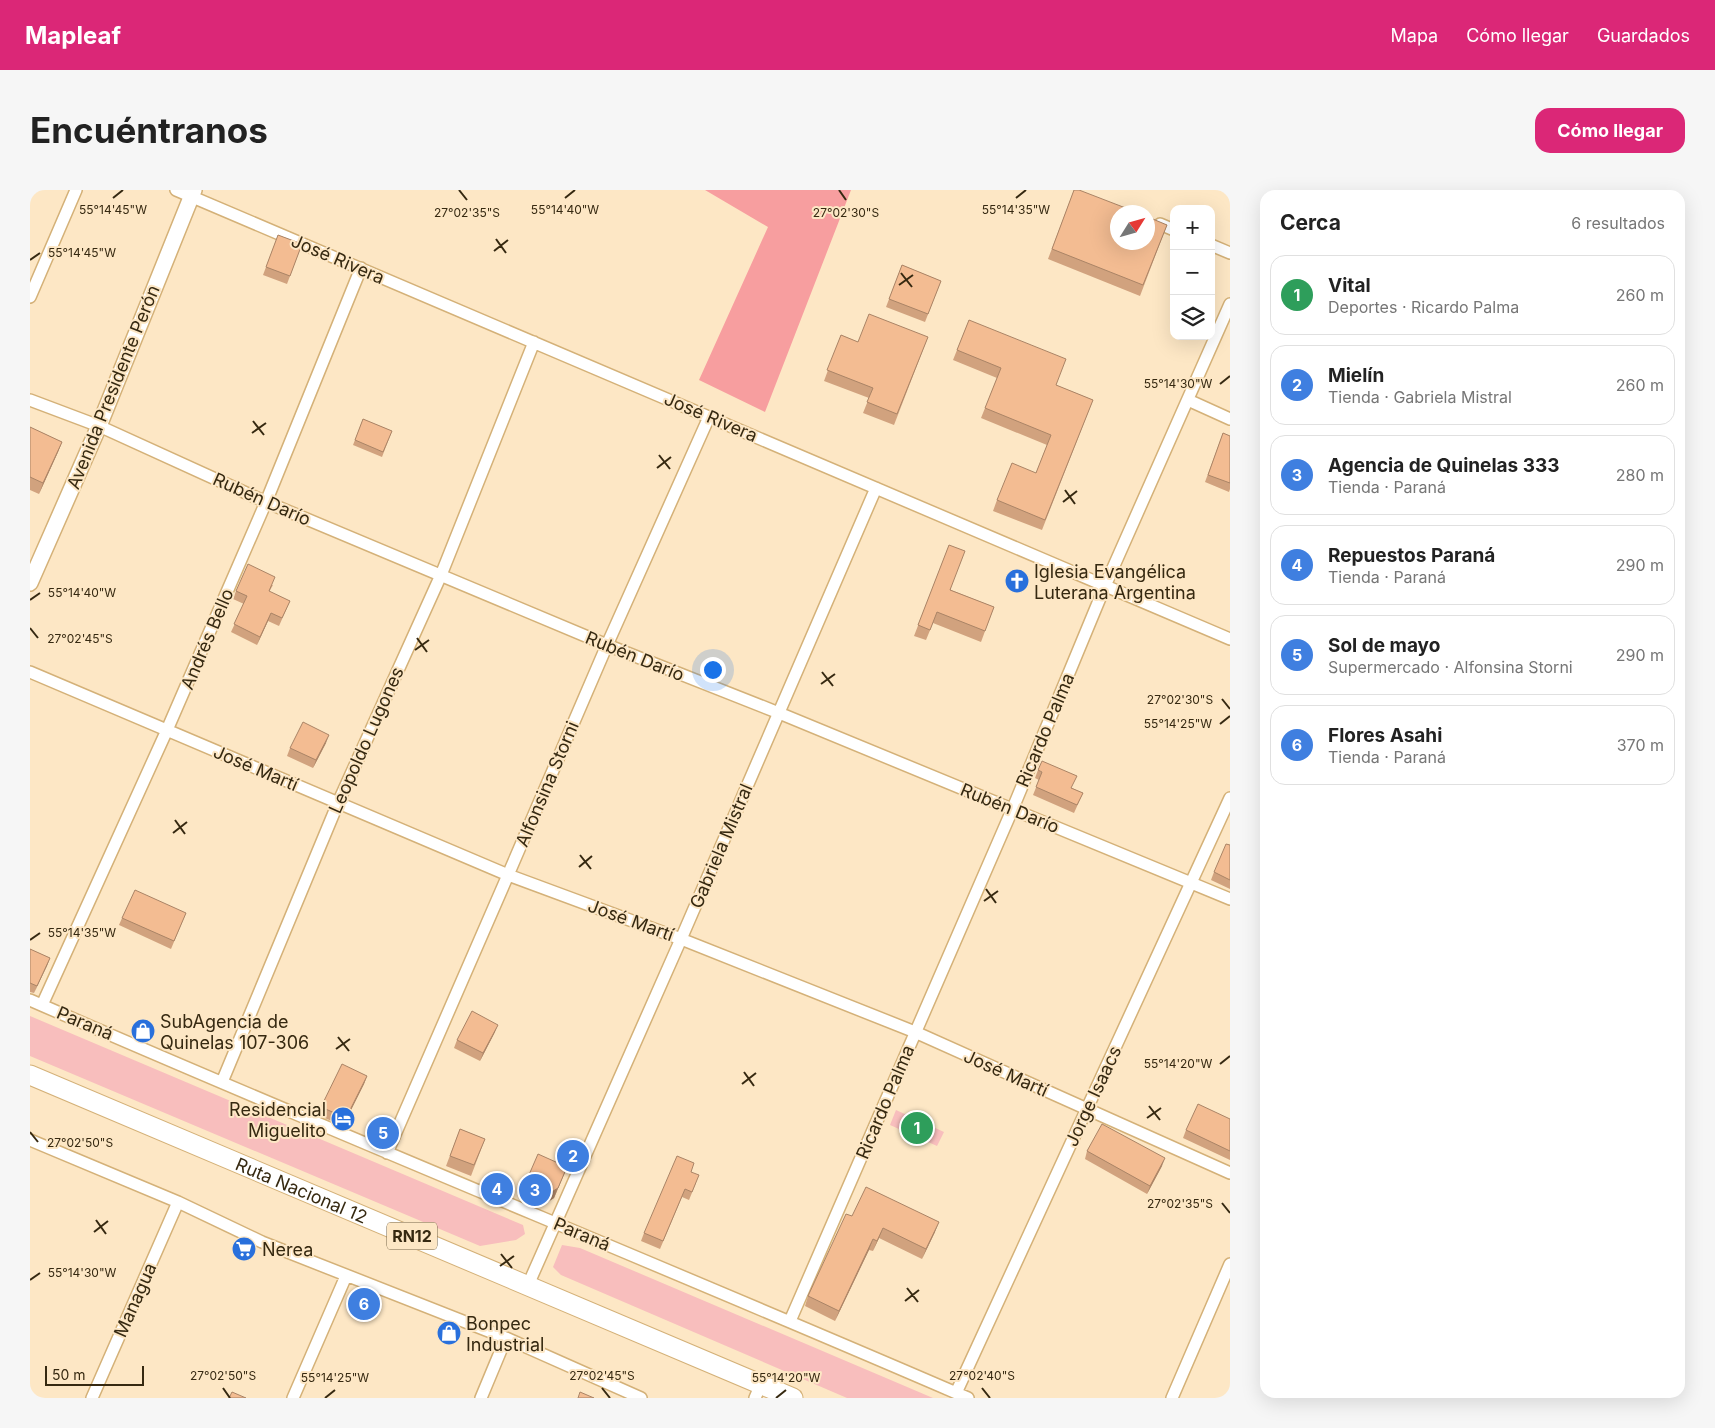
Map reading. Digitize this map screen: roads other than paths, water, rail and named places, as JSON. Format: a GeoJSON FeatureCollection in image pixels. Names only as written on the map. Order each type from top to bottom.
{"type":"FeatureCollection","features":[{"type":"Feature","properties":{"kind":"highway","name":"Ruta Nacional 12"},"geometry":{"type":"LineString","coordinates":[[30,1075],[528,1285],[758,1391],[794,1398]]}},
{"type":"Feature","properties":{"kind":"main road","name":"Avenida Presidente Perón"},"geometry":{"type":"LineString","coordinates":[[30,583],[99,426],[192,194]]}},
{"type":"Feature","properties":{"kind":"street"},"geometry":{"type":"LineString","coordinates":[[30,298],[76,190]]}},
{"type":"Feature","properties":{"kind":"street","name":"José Rivera"},"geometry":{"type":"LineString","coordinates":[[176,190],[192,194],[1230,639]]}},
{"type":"Feature","properties":{"kind":"street"},"geometry":{"type":"LineString","coordinates":[[1160,224],[1170,228]]}},
{"type":"Feature","properties":{"kind":"street"},"geometry":{"type":"LineString","coordinates":[[1215,247],[1230,253]]}},
{"type":"Feature","properties":{"kind":"street","name":"Andrés Bello"},"geometry":{"type":"LineString","coordinates":[[42,1005],[167,730],[266,502],[361,268]]}},
{"type":"Feature","properties":{"kind":"street","name":"Ricardo Palma"},"geometry":{"type":"LineString","coordinates":[[790,1321],[1013,808],[1105,586],[1230,304]]}},
{"type":"Feature","properties":{"kind":"street","name":"Leopoldo Lugones"},"geometry":{"type":"LineString","coordinates":[[222,1082],[338,803],[441,575],[534,342]]}},
{"type":"Feature","properties":{"kind":"street","name":"Rubén Darío"},"geometry":{"type":"LineString","coordinates":[[30,400],[99,426],[266,502],[606,645],[1013,808],[1230,899]]}},
{"type":"Feature","properties":{"kind":"street"},"geometry":{"type":"LineString","coordinates":[[1188,400],[1230,419]]}},
{"type":"Feature","properties":{"kind":"street","name":"Alfonsina Storni"},"geometry":{"type":"LineString","coordinates":[[387,1153],[606,645],[709,417]]}},
{"type":"Feature","properties":{"kind":"street","name":"Gabriela Mistral"},"geometry":{"type":"LineString","coordinates":[[528,1285],[681,939],[876,488]]}},
{"type":"Feature","properties":{"kind":"street","name":"José Martí"},"geometry":{"type":"LineString","coordinates":[[30,672],[508,875],[681,939],[915,1032],[1230,1173]]}},
{"type":"Feature","properties":{"kind":"street","name":"Jorge Isaacs"},"geometry":{"type":"LineString","coordinates":[[956,1393],[1230,798]]}},
{"type":"Feature","properties":{"kind":"street","name":"Paraná"},"geometry":{"type":"LineString","coordinates":[[30,1000],[968,1398]]}},
{"type":"Feature","properties":{"kind":"street"},"geometry":{"type":"LineString","coordinates":[[30,1140],[178,1202],[262,1242],[506,1338],[641,1398]]}},
{"type":"Feature","properties":{"kind":"street","name":"Managua"},"geometry":{"type":"LineString","coordinates":[[92,1398],[178,1202]]}},
{"type":"Feature","properties":{"kind":"street"},"geometry":{"type":"LineString","coordinates":[[1172,1398],[1230,1264]]}},
{"type":"Feature","properties":{"kind":"street"},"geometry":{"type":"LineString","coordinates":[[293,1398],[346,1276]]}},
{"type":"Feature","properties":{"kind":"street"},"geometry":{"type":"LineString","coordinates":[[481,1398],[506,1338]]}},
{"type":"Feature","properties":{"kind":"place","name":"Iglesia Evangélica Luterana Argentina"},"geometry":{"type":"Point","coordinates":[1017,581]}},
{"type":"Feature","properties":{"kind":"place","name":"SubAgencia de Quinelas 107-306"},"geometry":{"type":"Point","coordinates":[143,1031]}},
{"type":"Feature","properties":{"kind":"place","name":"Residencial Miguelito"},"geometry":{"type":"Point","coordinates":[343,1119]}},
{"type":"Feature","properties":{"kind":"place","name":"Vital"},"geometry":{"type":"Point","coordinates":[917,1128]}},
{"type":"Feature","properties":{"kind":"place","name":"Sol de mayo"},"geometry":{"type":"Point","coordinates":[383,1133]}},
{"type":"Feature","properties":{"kind":"place","name":"Mielín"},"geometry":{"type":"Point","coordinates":[573,1156]}},
{"type":"Feature","properties":{"kind":"place","name":"Repuestos Paraná"},"geometry":{"type":"Point","coordinates":[497,1189]}},
{"type":"Feature","properties":{"kind":"place","name":"Agencia de Quinelas 333"},"geometry":{"type":"Point","coordinates":[535,1190]}},
{"type":"Feature","properties":{"kind":"place","name":"Nerea"},"geometry":{"type":"Point","coordinates":[244,1249]}},
{"type":"Feature","properties":{"kind":"place","name":"Flores Asahi"},"geometry":{"type":"Point","coordinates":[364,1304]}},
{"type":"Feature","properties":{"kind":"place","name":"Bonpec Industrial"},"geometry":{"type":"Point","coordinates":[449,1333]}}]}
